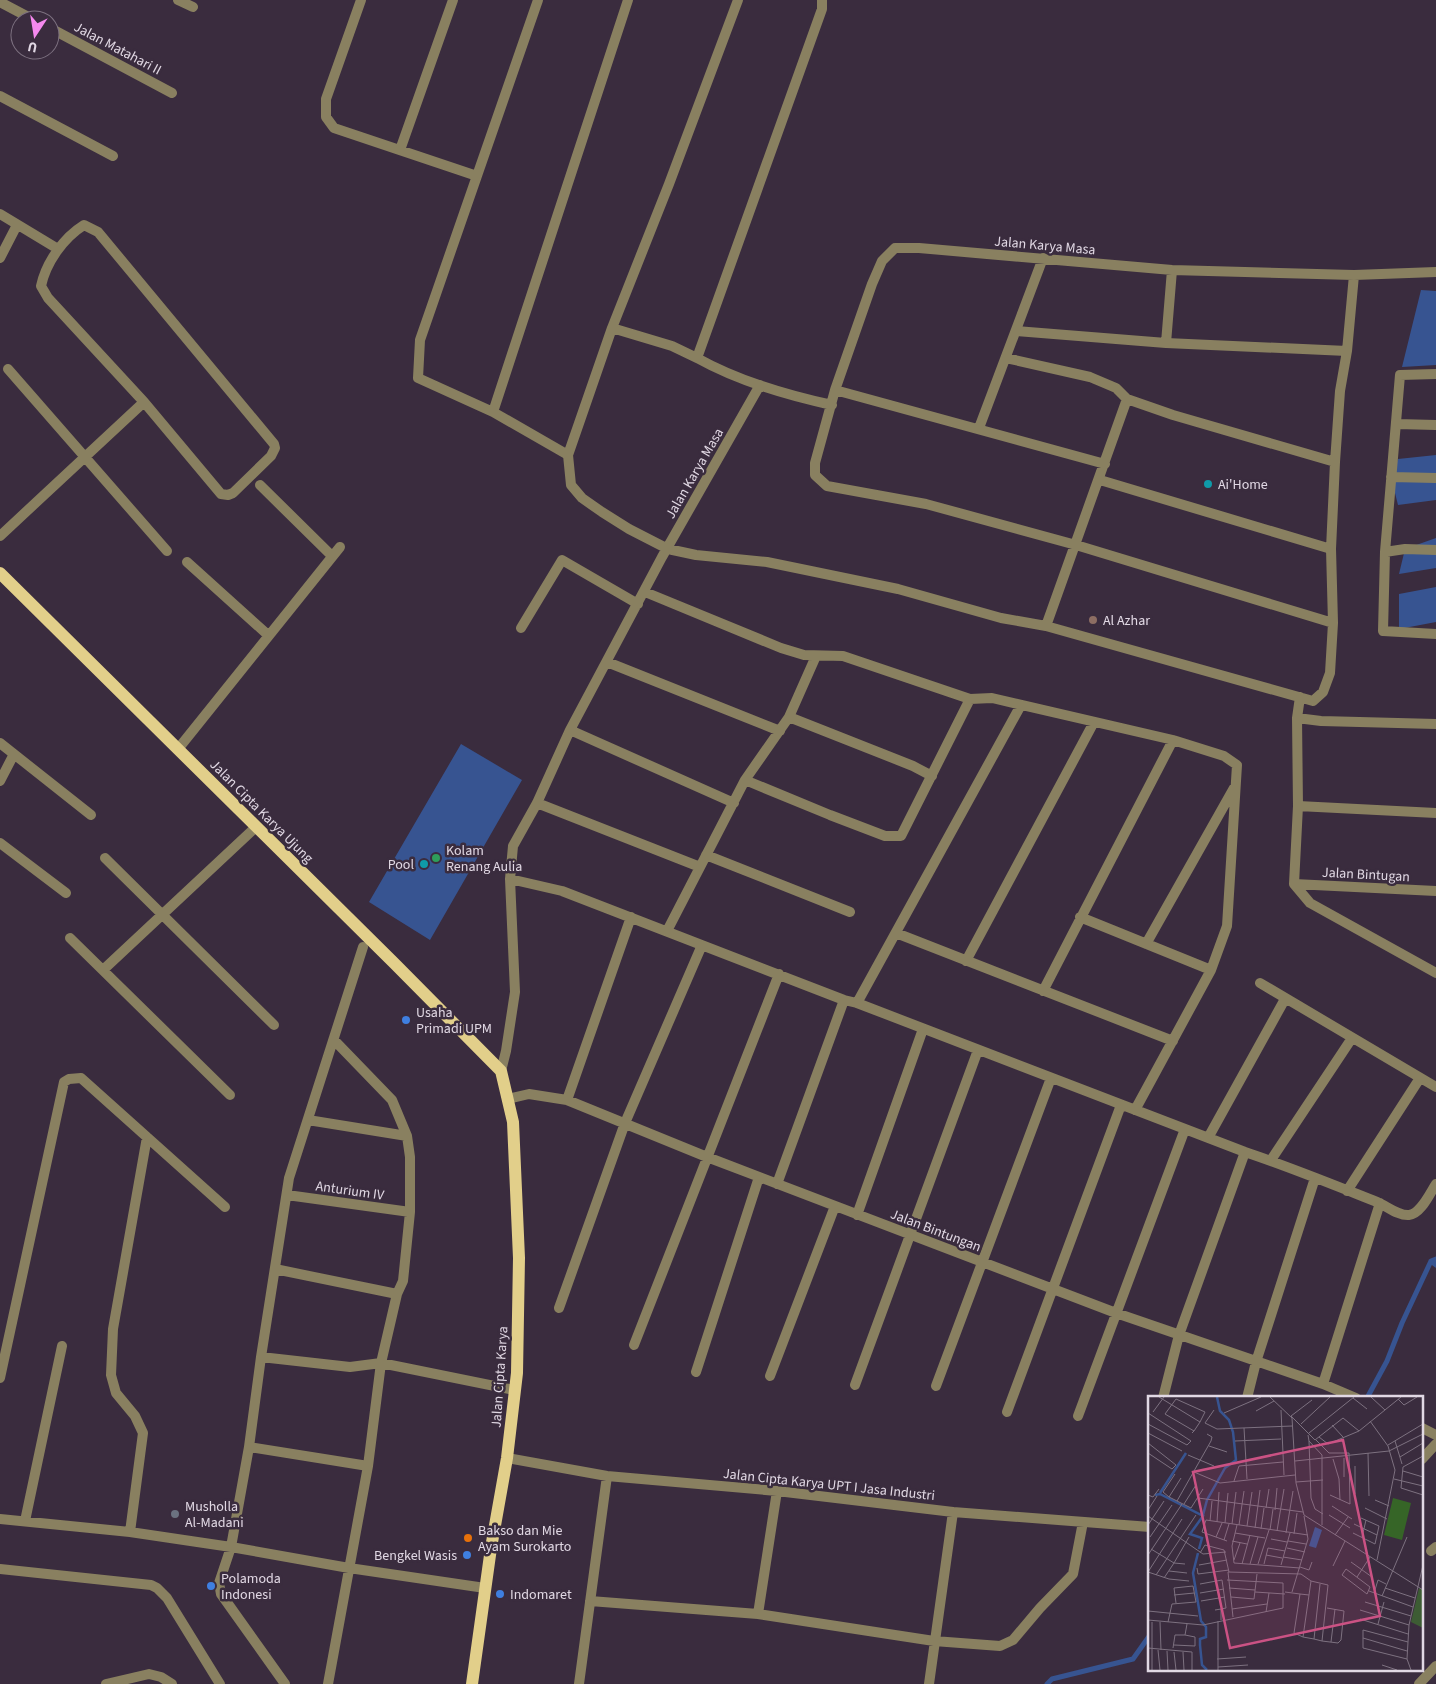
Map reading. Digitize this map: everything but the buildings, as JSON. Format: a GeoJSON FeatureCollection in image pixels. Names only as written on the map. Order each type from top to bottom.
{"type":"FeatureCollection","features":[{"type":"Feature","properties":{"kind":"main road","name":"Jalan Cipta Karya Ujung"},"geometry":{"type":"LineString","coordinates":[[0,573],[500,1072]]}},
{"type":"Feature","properties":{"kind":"main road","name":"Jalan Cipta Karya"},"geometry":{"type":"LineString","coordinates":[[472,1684],[507,1458],[517,1373],[519,1251],[513,1122],[500,1072]]}},
{"type":"Feature","properties":{"kind":"street"},"geometry":{"type":"LineString","coordinates":[[178,0],[193,8]]}},
{"type":"Feature","properties":{"kind":"street"},"geometry":{"type":"LineString","coordinates":[[361,0],[326,99],[326,116],[334,128],[477,176]]}},
{"type":"Feature","properties":{"kind":"street"},"geometry":{"type":"LineString","coordinates":[[400,150],[453,0]]}},
{"type":"Feature","properties":{"kind":"street"},"geometry":{"type":"LineString","coordinates":[[538,0],[420,340],[418,378],[493,412],[568,456]]}},
{"type":"Feature","properties":{"kind":"street"},"geometry":{"type":"LineString","coordinates":[[493,412],[628,0]]}},
{"type":"Feature","properties":{"kind":"street"},"geometry":{"type":"LineString","coordinates":[[738,0],[670,184],[612,328],[568,456],[571,485],[582,498],[629,529],[668,549],[696,555],[767,562],[898,589],[1001,618],[1046,626],[1313,701],[1323,692],[1330,673],[1332,623],[1331,549],[1335,462],[1340,391],[1348,351],[1354,274]]}},
{"type":"Feature","properties":{"kind":"street"},"geometry":{"type":"LineString","coordinates":[[697,358],[822,9],[822,0]]}},
{"type":"Feature","properties":{"kind":"street"},"geometry":{"type":"LineString","coordinates":[[3,4],[15,10]]}},
{"type":"Feature","properties":{"kind":"street","name":"Jalan Matahari II"},"geometry":{"type":"LineString","coordinates":[[60,33],[172,93]]}},
{"type":"Feature","properties":{"kind":"street"},"geometry":{"type":"LineString","coordinates":[[0,96],[113,156]]}},
{"type":"Feature","properties":{"kind":"street"},"geometry":{"type":"LineString","coordinates":[[0,214],[58,250]]}},
{"type":"Feature","properties":{"kind":"street"},"geometry":{"type":"LineString","coordinates":[[0,258],[18,224]]}},
{"type":"Feature","properties":{"kind":"street"},"geometry":{"type":"LineString","coordinates":[[84,225],[98,232],[271,440],[275,448],[271,456],[233,493],[228,495],[222,494],[144,402],[48,298],[41,286],[43,276],[58,250],[72,232],[84,225]]}},
{"type":"Feature","properties":{"kind":"street","name":"Jalan Karya Masa"},"geometry":{"type":"LineString","coordinates":[[1076,545],[926,504],[827,486],[815,475],[815,463],[835,390],[872,284],[882,261],[895,248],[919,248],[1172,270],[1354,274],[1436,272]]}},
{"type":"Feature","properties":{"kind":"street"},"geometry":{"type":"LineString","coordinates":[[979,428],[1043,258]]}},
{"type":"Feature","properties":{"kind":"street"},"geometry":{"type":"LineString","coordinates":[[1166,343],[1172,270]]}},
{"type":"Feature","properties":{"kind":"street"},"geometry":{"type":"LineString","coordinates":[[612,328],[672,346],[714,367],[760,385],[832,406]]}},
{"type":"Feature","properties":{"kind":"street"},"geometry":{"type":"LineString","coordinates":[[1016,331],[1166,343],[1348,351]]}},
{"type":"Feature","properties":{"kind":"street"},"geometry":{"type":"LineString","coordinates":[[1006,358],[1090,377],[1116,388],[1128,399],[1173,415],[1335,462]]}},
{"type":"Feature","properties":{"kind":"street"},"geometry":{"type":"LineString","coordinates":[[8,369],[167,551]]}},
{"type":"Feature","properties":{"kind":"street"},"geometry":{"type":"LineString","coordinates":[[1436,374],[1400,375],[1385,552],[1383,631],[1436,634]]}},
{"type":"Feature","properties":{"kind":"street","name":"Jalan Karya Masa"},"geometry":{"type":"LineString","coordinates":[[500,1072],[506,1051],[514,992],[510,879],[513,846],[537,803],[570,730],[644,592],[760,385]]}},
{"type":"Feature","properties":{"kind":"street"},"geometry":{"type":"LineString","coordinates":[[835,390],[1105,464]]}},
{"type":"Feature","properties":{"kind":"street"},"geometry":{"type":"LineString","coordinates":[[1046,626],[1128,399]]}},
{"type":"Feature","properties":{"kind":"street"},"geometry":{"type":"LineString","coordinates":[[0,536],[144,402]]}},
{"type":"Feature","properties":{"kind":"street"},"geometry":{"type":"LineString","coordinates":[[1396,424],[1436,425]]}},
{"type":"Feature","properties":{"kind":"street"},"geometry":{"type":"LineString","coordinates":[[1391,477],[1436,478]]}},
{"type":"Feature","properties":{"kind":"street"},"geometry":{"type":"LineString","coordinates":[[1100,480],[1331,549]]}},
{"type":"Feature","properties":{"kind":"street"},"geometry":{"type":"LineString","coordinates":[[260,485],[332,556]]}},
{"type":"Feature","properties":{"kind":"street"},"geometry":{"type":"LineString","coordinates":[[1076,545],[1332,623]]}},
{"type":"Feature","properties":{"kind":"street"},"geometry":{"type":"LineString","coordinates":[[178,749],[340,547]]}},
{"type":"Feature","properties":{"kind":"street"},"geometry":{"type":"LineString","coordinates":[[1385,552],[1405,549],[1436,550]]}},
{"type":"Feature","properties":{"kind":"street"},"geometry":{"type":"LineString","coordinates":[[521,628],[562,560],[638,604]]}},
{"type":"Feature","properties":{"kind":"street"},"geometry":{"type":"LineString","coordinates":[[187,562],[268,636]]}},
{"type":"Feature","properties":{"kind":"street"},"geometry":{"type":"LineString","coordinates":[[644,592],[781,648],[804,655],[816,656],[827,654],[843,656],[970,699],[992,698],[1173,740],[1224,756],[1237,765],[1226,926],[1211,970],[1135,1110]]}},
{"type":"Feature","properties":{"kind":"street"},"geometry":{"type":"LineString","coordinates":[[667,931],[745,780],[789,717],[816,656]]}},
{"type":"Feature","properties":{"kind":"street"},"geometry":{"type":"LineString","coordinates":[[607,662],[780,731]]}},
{"type":"Feature","properties":{"kind":"street"},"geometry":{"type":"LineString","coordinates":[[1300,697],[1297,718],[1298,806],[1294,884],[1310,903],[1436,973]]}},
{"type":"Feature","properties":{"kind":"street"},"geometry":{"type":"LineString","coordinates":[[745,780],[885,836],[901,836],[970,699]]}},
{"type":"Feature","properties":{"kind":"street"},"geometry":{"type":"LineString","coordinates":[[857,1003],[1021,705]]}},
{"type":"Feature","properties":{"kind":"street"},"geometry":{"type":"LineString","coordinates":[[789,717],[906,763],[932,776]]}},
{"type":"Feature","properties":{"kind":"street"},"geometry":{"type":"LineString","coordinates":[[1297,718],[1321,721],[1436,724]]}},
{"type":"Feature","properties":{"kind":"street"},"geometry":{"type":"LineString","coordinates":[[966,961],[1094,722]]}},
{"type":"Feature","properties":{"kind":"street"},"geometry":{"type":"LineString","coordinates":[[570,730],[734,803]]}},
{"type":"Feature","properties":{"kind":"street"},"geometry":{"type":"LineString","coordinates":[[1043,991],[1173,740]]}},
{"type":"Feature","properties":{"kind":"street"},"geometry":{"type":"LineString","coordinates":[[0,743],[91,815]]}},
{"type":"Feature","properties":{"kind":"street"},"geometry":{"type":"LineString","coordinates":[[0,781],[14,754]]}},
{"type":"Feature","properties":{"kind":"street"},"geometry":{"type":"LineString","coordinates":[[1146,944],[1236,784]]}},
{"type":"Feature","properties":{"kind":"street"},"geometry":{"type":"LineString","coordinates":[[537,803],[700,867]]}},
{"type":"Feature","properties":{"kind":"street"},"geometry":{"type":"LineString","coordinates":[[1298,806],[1436,813]]}},
{"type":"Feature","properties":{"kind":"street"},"geometry":{"type":"LineString","coordinates":[[103,970],[256,827]]}},
{"type":"Feature","properties":{"kind":"street"},"geometry":{"type":"LineString","coordinates":[[0,843],[66,893]]}},
{"type":"Feature","properties":{"kind":"street"},"geometry":{"type":"LineString","coordinates":[[706,855],[850,912]]}},
{"type":"Feature","properties":{"kind":"street"},"geometry":{"type":"LineString","coordinates":[[105,858],[274,1025]]}},
{"type":"Feature","properties":{"kind":"street"},"geometry":{"type":"LineString","coordinates":[[510,879],[562,891],[844,1000],[857,1003],[1208,1138],[1271,1160],[1380,1203],[1401,1214],[1416,1213],[1436,1184]]}},
{"type":"Feature","properties":{"kind":"street","name":"Jalan Bintugan"},"geometry":{"type":"LineString","coordinates":[[1294,884],[1436,891]]}},
{"type":"Feature","properties":{"kind":"street"},"geometry":{"type":"LineString","coordinates":[[1080,917],[1211,970]]}},
{"type":"Feature","properties":{"kind":"street"},"geometry":{"type":"LineString","coordinates":[[567,1100],[630,918]]}},
{"type":"Feature","properties":{"kind":"street"},"geometry":{"type":"LineString","coordinates":[[896,934],[1173,1041]]}},
{"type":"Feature","properties":{"kind":"street"},"geometry":{"type":"LineString","coordinates":[[70,938],[230,1095]]}},
{"type":"Feature","properties":{"kind":"street"},"geometry":{"type":"LineString","coordinates":[[559,1308],[625,1123],[702,945]]}},
{"type":"Feature","properties":{"kind":"street"},"geometry":{"type":"LineString","coordinates":[[285,1684],[221,1594],[219,1583],[231,1547],[249,1447],[289,1178],[363,947]]}},
{"type":"Feature","properties":{"kind":"street"},"geometry":{"type":"LineString","coordinates":[[634,1344],[779,974]]}},
{"type":"Feature","properties":{"kind":"street"},"geometry":{"type":"LineString","coordinates":[[1260,983],[1436,1088]]}},
{"type":"Feature","properties":{"kind":"street"},"geometry":{"type":"LineString","coordinates":[[1208,1138],[1286,999]]}},
{"type":"Feature","properties":{"kind":"street"},"geometry":{"type":"LineString","coordinates":[[777,1184],[844,1000]]}},
{"type":"Feature","properties":{"kind":"street"},"geometry":{"type":"LineString","coordinates":[[858,1214],[923,1029]]}},
{"type":"Feature","properties":{"kind":"street"},"geometry":{"type":"LineString","coordinates":[[1271,1160],[1352,1038]]}},
{"type":"Feature","properties":{"kind":"street"},"geometry":{"type":"LineString","coordinates":[[328,1684],[368,1466],[380,1363],[397,1294],[404,1281],[410,1212],[410,1157],[407,1136],[392,1100],[334,1040]]}},
{"type":"Feature","properties":{"kind":"street"},"geometry":{"type":"LineString","coordinates":[[855,1385],[978,1050]]}},
{"type":"Feature","properties":{"kind":"street"},"geometry":{"type":"LineString","coordinates":[[0,1378],[64,1082],[69,1079],[81,1078],[225,1207]]}},
{"type":"Feature","properties":{"kind":"street"},"geometry":{"type":"LineString","coordinates":[[936,1386],[1052,1078]]}},
{"type":"Feature","properties":{"kind":"street"},"geometry":{"type":"LineString","coordinates":[[1347,1191],[1420,1078]]}},
{"type":"Feature","properties":{"kind":"street","name":"Jalan Bintungan"},"geometry":{"type":"LineString","coordinates":[[508,1099],[529,1094],[567,1100],[707,1157],[1116,1313],[1323,1384],[1352,1396]]}},
{"type":"Feature","properties":{"kind":"street"},"geometry":{"type":"LineString","coordinates":[[1007,1412],[1121,1105]]}},
{"type":"Feature","properties":{"kind":"street"},"geometry":{"type":"LineString","coordinates":[[308,1120],[407,1136]]}},
{"type":"Feature","properties":{"kind":"street"},"geometry":{"type":"LineString","coordinates":[[1078,1416],[1185,1129]]}},
{"type":"Feature","properties":{"kind":"street"},"geometry":{"type":"LineString","coordinates":[[130,1532],[143,1433],[135,1416],[116,1392],[111,1375],[113,1329],[147,1137]]}},
{"type":"Feature","properties":{"kind":"street"},"geometry":{"type":"LineString","coordinates":[[1164,1396],[1179,1335],[1245,1152]]}},
{"type":"Feature","properties":{"kind":"street"},"geometry":{"type":"LineString","coordinates":[[696,1372],[759,1177]]}},
{"type":"Feature","properties":{"kind":"street"},"geometry":{"type":"LineString","coordinates":[[1248,1396],[1256,1362],[1315,1178]]}},
{"type":"Feature","properties":{"kind":"street","name":"Anturium IV"},"geometry":{"type":"LineString","coordinates":[[287,1195],[410,1212]]}},
{"type":"Feature","properties":{"kind":"street"},"geometry":{"type":"LineString","coordinates":[[1323,1384],[1380,1203]]}},
{"type":"Feature","properties":{"kind":"street"},"geometry":{"type":"LineString","coordinates":[[770,1376],[835,1206]]}},
{"type":"Feature","properties":{"kind":"street"},"geometry":{"type":"LineString","coordinates":[[275,1269],[397,1294]]}},
{"type":"Feature","properties":{"kind":"street"},"geometry":{"type":"LineString","coordinates":[[25,1521],[62,1346]]}},
{"type":"Feature","properties":{"kind":"street"},"geometry":{"type":"LineString","coordinates":[[262,1356],[350,1367],[380,1363],[514,1390]]}},
{"type":"Feature","properties":{"kind":"street"},"geometry":{"type":"LineString","coordinates":[[1424,1429],[1436,1435]]}},
{"type":"Feature","properties":{"kind":"street"},"geometry":{"type":"LineString","coordinates":[[1424,1456],[1436,1444]]}},
{"type":"Feature","properties":{"kind":"street"},"geometry":{"type":"LineString","coordinates":[[249,1447],[368,1466]]}},
{"type":"Feature","properties":{"kind":"street","name":"Jalan Cipta Karya UPT I Jasa Industri"},"geometry":{"type":"LineString","coordinates":[[507,1458],[607,1476],[777,1491],[953,1512],[1148,1527]]}},
{"type":"Feature","properties":{"kind":"street"},"geometry":{"type":"LineString","coordinates":[[580,1684],[607,1476]]}},
{"type":"Feature","properties":{"kind":"street"},"geometry":{"type":"LineString","coordinates":[[758,1614],[777,1491]]}},
{"type":"Feature","properties":{"kind":"street"},"geometry":{"type":"LineString","coordinates":[[929,1684],[953,1512]]}},
{"type":"Feature","properties":{"kind":"street"},"geometry":{"type":"LineString","coordinates":[[0,1519],[130,1532],[231,1547],[349,1568],[486,1588]]}},
{"type":"Feature","properties":{"kind":"street"},"geometry":{"type":"LineString","coordinates":[[590,1601],[758,1614],[934,1641],[1000,1646],[1012,1640],[1073,1574],[1083,1522]]}},
{"type":"Feature","properties":{"kind":"street"},"geometry":{"type":"LineString","coordinates":[[0,1569],[150,1585],[158,1588],[167,1598],[220,1684]]}},
{"type":"Feature","properties":{"kind":"street"},"geometry":{"type":"LineString","coordinates":[[1421,1677],[1436,1666]]}},
{"type":"Feature","properties":{"kind":"street"},"geometry":{"type":"LineString","coordinates":[[106,1684],[149,1674],[161,1677],[172,1684]]}},
{"type":"Feature","properties":{"kind":"water"},"geometry":{"type":"Polygon","coordinates":[[[1421,290],[1436,291],[1436,365],[1402,367],[1421,290]]]}},
{"type":"Feature","properties":{"kind":"water"},"geometry":{"type":"Polygon","coordinates":[[[1436,455],[1436,500],[1398,505],[1391,477],[1398,459],[1436,455]]]}},
{"type":"Feature","properties":{"kind":"water"},"geometry":{"type":"Polygon","coordinates":[[[1436,538],[1436,568],[1399,574],[1405,549],[1436,538]]]}},
{"type":"Feature","properties":{"kind":"water"},"geometry":{"type":"Polygon","coordinates":[[[1436,587],[1436,622],[1399,629],[1399,594],[1436,587]]]}},
{"type":"Feature","properties":{"kind":"water","name":"Kolam Renang Aulia"},"geometry":{"type":"Polygon","coordinates":[[[461,744],[522,780],[430,940],[369,902],[461,744]]]}},
{"type":"Feature","properties":{"kind":"waterway"},"geometry":{"type":"LineString","coordinates":[[1436,1259],[1431,1261],[1436,1265]]}},
{"type":"Feature","properties":{"kind":"waterway"},"geometry":{"type":"LineString","coordinates":[[1368,1396],[1387,1361],[1402,1323],[1431,1261]]}},
{"type":"Feature","properties":{"kind":"waterway"},"geometry":{"type":"LineString","coordinates":[[1047,1684],[1052,1679],[1133,1659],[1148,1638]]}},
{"type":"Feature","properties":{"kind":"place","name":"Ai'Home"},"geometry":{"type":"Point","coordinates":[1208,484]}},
{"type":"Feature","properties":{"kind":"place","name":"Al Azhar"},"geometry":{"type":"Point","coordinates":[1093,620]}},
{"type":"Feature","properties":{"kind":"place","name":"Kolam Renang Aulia"},"geometry":{"type":"Point","coordinates":[436,858]}},
{"type":"Feature","properties":{"kind":"place","name":"Pool"},"geometry":{"type":"Point","coordinates":[424,864]}},
{"type":"Feature","properties":{"kind":"place","name":"Usaha Primadi UPM"},"geometry":{"type":"Point","coordinates":[406,1020]}},
{"type":"Feature","properties":{"kind":"place","name":"Musholla Al-Madani"},"geometry":{"type":"Point","coordinates":[175,1514]}},
{"type":"Feature","properties":{"kind":"place","name":"Bakso dan Mie Ayam Surokarto"},"geometry":{"type":"Point","coordinates":[468,1538]}},
{"type":"Feature","properties":{"kind":"place","name":"Bengkel Wasis"},"geometry":{"type":"Point","coordinates":[467,1555]}},
{"type":"Feature","properties":{"kind":"place","name":"Polamoda Indonesi"},"geometry":{"type":"Point","coordinates":[211,1586]}},
{"type":"Feature","properties":{"kind":"place","name":"Indomaret"},"geometry":{"type":"Point","coordinates":[500,1594]}}]}
